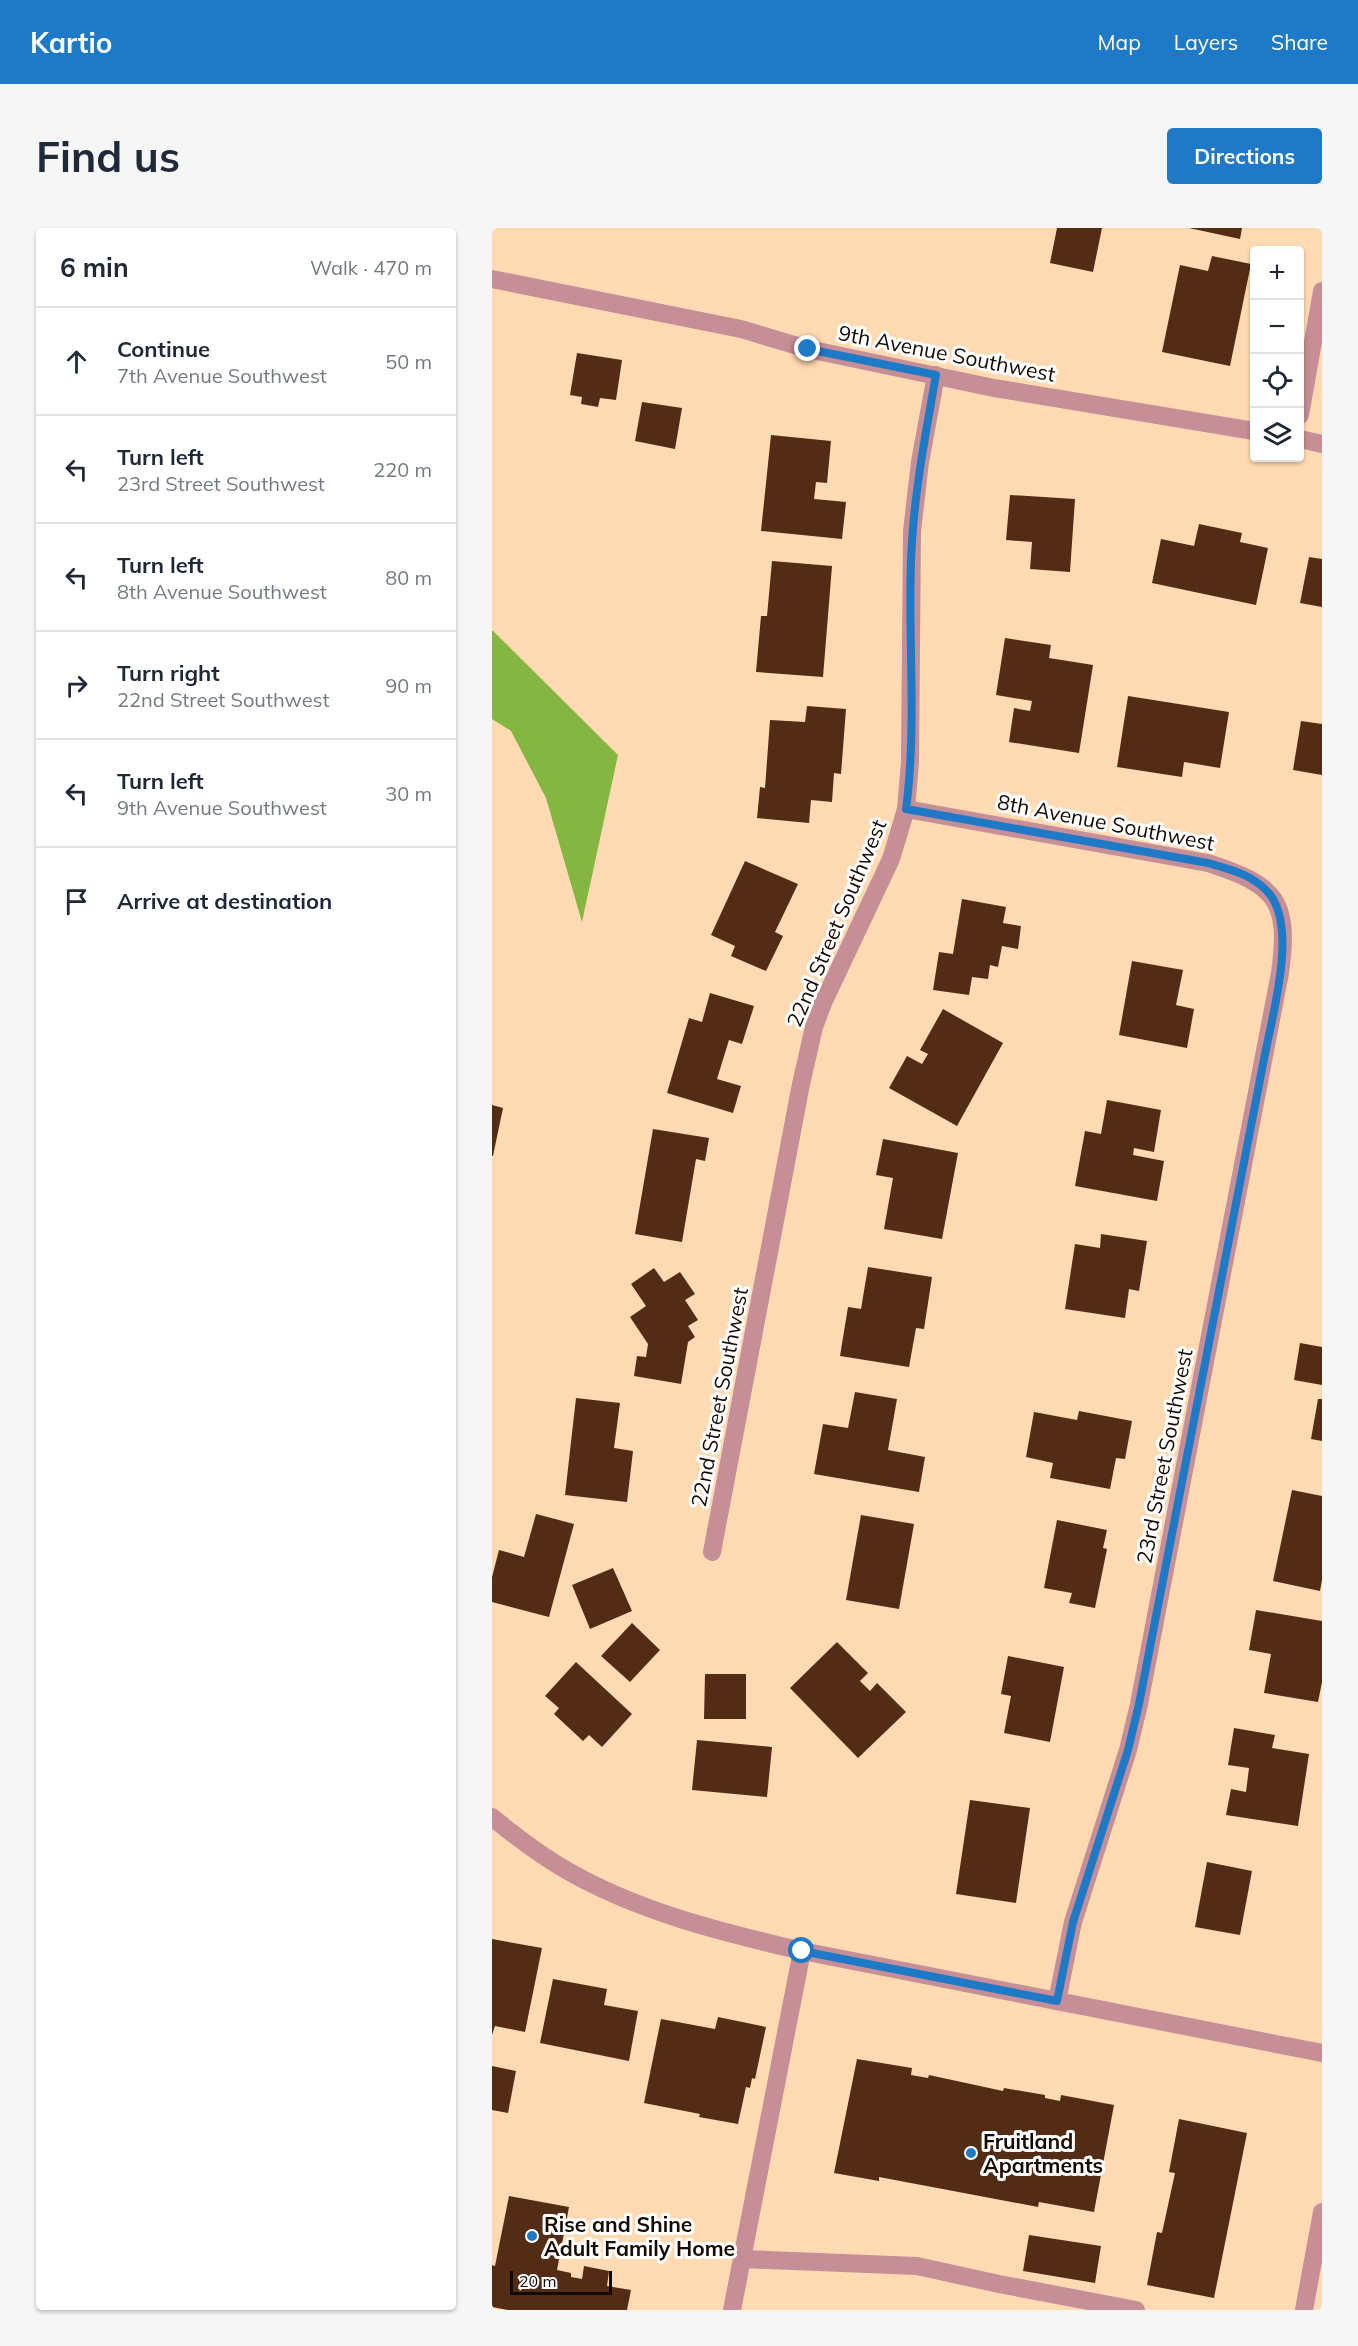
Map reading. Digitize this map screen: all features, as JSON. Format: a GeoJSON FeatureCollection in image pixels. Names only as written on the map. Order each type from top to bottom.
{"type":"FeatureCollection","features":[{"type":"Feature","properties":{"kind":"street","name":"9th Avenue Southwest"},"geometry":{"type":"LineString","coordinates":[[492,279],[741,329],[808,349],[1006,390],[1250,430]]}},
{"type":"Feature","properties":{"kind":"street"},"geometry":{"type":"LineString","coordinates":[[1300,408],[1322,291]]}},
{"type":"Feature","properties":{"kind":"street","name":"22nd Street Southwest"},"geometry":{"type":"LineString","coordinates":[[712,1552],[801,1084],[814,1027],[837,971],[891,859],[906,809],[910,762],[912,531],[920,462],[936,375]]}},
{"type":"Feature","properties":{"kind":"street"},"geometry":{"type":"LineString","coordinates":[[1304,440],[1322,444]]}},
{"type":"Feature","properties":{"kind":"street","name":"8th Avenue Southwest"},"geometry":{"type":"LineString","coordinates":[[906,809],[1208,863],[1239,873],[1258,884],[1267,891],[1280,912]]}},
{"type":"Feature","properties":{"kind":"street","name":"23rd Street Southwest"},"geometry":{"type":"LineString","coordinates":[[1057,2001],[1073,1922],[1117,1784],[1139,1704],[1280,973],[1283,940],[1280,912]]}},
{"type":"Feature","properties":{"kind":"street"},"geometry":{"type":"LineString","coordinates":[[492,1817],[566,1870],[622,1897],[670,1916],[737,1936],[802,1951],[1322,2053]]}},
{"type":"Feature","properties":{"kind":"street"},"geometry":{"type":"LineString","coordinates":[[732,2310],[802,1951]]}},
{"type":"Feature","properties":{"kind":"street"},"geometry":{"type":"LineString","coordinates":[[1304,2310],[1322,2212]]}},
{"type":"Feature","properties":{"kind":"street"},"geometry":{"type":"LineString","coordinates":[[742,2259],[917,2266],[1136,2310]]}},
{"type":"Feature","properties":{"kind":"green space"},"geometry":{"type":"Polygon","coordinates":[[[492,630],[618,755],[582,922],[546,798],[511,731],[492,719],[492,630]]]}},
{"type":"Feature","properties":{"kind":"building"},"geometry":{"type":"Polygon","coordinates":[[[1057,228],[1102,228],[1093,272],[1050,263],[1057,228]]]}},
{"type":"Feature","properties":{"kind":"building"},"geometry":{"type":"Polygon","coordinates":[[[1189,228],[1242,228],[1240,239],[1189,228]]]}},
{"type":"Feature","properties":{"kind":"building"},"geometry":{"type":"Polygon","coordinates":[[[1212,256],[1250,264],[1230,366],[1162,352],[1180,265],[1208,271],[1212,256]]]}},
{"type":"Feature","properties":{"kind":"building"},"geometry":{"type":"Polygon","coordinates":[[[577,353],[622,360],[616,400],[600,398],[598,407],[581,404],[582,397],[570,395],[577,353]]]}},
{"type":"Feature","properties":{"kind":"building"},"geometry":{"type":"Polygon","coordinates":[[[642,402],[682,408],[675,449],[635,441],[642,402]]]}},
{"type":"Feature","properties":{"kind":"building"},"geometry":{"type":"Polygon","coordinates":[[[771,435],[831,441],[827,483],[816,482],[814,499],[846,502],[842,539],[761,531],[771,435]]]}},
{"type":"Feature","properties":{"kind":"building"},"geometry":{"type":"Polygon","coordinates":[[[1010,495],[1075,499],[1070,572],[1030,569],[1032,542],[1006,540],[1010,495]]]}},
{"type":"Feature","properties":{"kind":"building"},"geometry":{"type":"Polygon","coordinates":[[[1199,524],[1242,533],[1240,542],[1268,548],[1256,605],[1152,583],[1161,539],[1194,546],[1199,524]]]}},
{"type":"Feature","properties":{"kind":"building"},"geometry":{"type":"Polygon","coordinates":[[[1309,557],[1322,559],[1322,607],[1300,603],[1309,557]]]}},
{"type":"Feature","properties":{"kind":"building"},"geometry":{"type":"Polygon","coordinates":[[[772,561],[832,566],[823,677],[756,672],[761,616],[767,616],[772,561]]]}},
{"type":"Feature","properties":{"kind":"building"},"geometry":{"type":"Polygon","coordinates":[[[1005,638],[1051,645],[1049,658],[1093,665],[1079,753],[1009,742],[1014,708],[1030,711],[1032,701],[996,695],[1005,638]]]}},
{"type":"Feature","properties":{"kind":"building"},"geometry":{"type":"Polygon","coordinates":[[[1128,696],[1229,712],[1220,768],[1184,762],[1182,777],[1117,767],[1128,696]]]}},
{"type":"Feature","properties":{"kind":"building"},"geometry":{"type":"Polygon","coordinates":[[[807,706],[846,709],[841,774],[834,773],[832,802],[811,800],[809,823],[757,818],[760,787],[765,788],[770,720],[805,722],[807,706]]]}},
{"type":"Feature","properties":{"kind":"building"},"geometry":{"type":"Polygon","coordinates":[[[1301,721],[1322,724],[1322,775],[1293,770],[1301,721]]]}},
{"type":"Feature","properties":{"kind":"building"},"geometry":{"type":"Polygon","coordinates":[[[745,861],[798,884],[775,932],[783,936],[766,971],[731,956],[735,946],[711,935],[745,861]]]}},
{"type":"Feature","properties":{"kind":"building"},"geometry":{"type":"Polygon","coordinates":[[[962,899],[1006,907],[1003,923],[1021,926],[1018,949],[1002,946],[998,967],[990,965],[988,979],[972,977],[969,995],[933,990],[939,952],[953,954],[962,899]]]}},
{"type":"Feature","properties":{"kind":"building"},"geometry":{"type":"Polygon","coordinates":[[[1132,961],[1183,970],[1176,1005],[1194,1009],[1187,1048],[1119,1035],[1132,961]]]}},
{"type":"Feature","properties":{"kind":"building"},"geometry":{"type":"Polygon","coordinates":[[[710,993],[754,1006],[742,1044],[729,1040],[717,1079],[741,1086],[733,1113],[667,1093],[689,1018],[702,1022],[710,993]]]}},
{"type":"Feature","properties":{"kind":"building"},"geometry":{"type":"Polygon","coordinates":[[[943,1009],[1003,1043],[957,1126],[889,1088],[907,1056],[922,1064],[928,1054],[920,1050],[943,1009]]]}},
{"type":"Feature","properties":{"kind":"building"},"geometry":{"type":"Polygon","coordinates":[[[1107,1100],[1161,1110],[1154,1152],[1134,1148],[1133,1155],[1164,1161],[1157,1201],[1075,1186],[1085,1131],[1101,1134],[1107,1100]]]}},
{"type":"Feature","properties":{"kind":"building"},"geometry":{"type":"Polygon","coordinates":[[[492,1105],[503,1108],[493,1156],[492,1156],[492,1105]]]}},
{"type":"Feature","properties":{"kind":"building"},"geometry":{"type":"Polygon","coordinates":[[[653,1129],[709,1138],[705,1161],[696,1159],[682,1242],[635,1234],[653,1129]]]}},
{"type":"Feature","properties":{"kind":"building"},"geometry":{"type":"Polygon","coordinates":[[[883,1139],[958,1153],[942,1239],[884,1229],[893,1178],[876,1175],[883,1139]]]}},
{"type":"Feature","properties":{"kind":"building"},"geometry":{"type":"Polygon","coordinates":[[[1101,1234],[1147,1241],[1139,1291],[1129,1289],[1125,1318],[1065,1309],[1075,1244],[1100,1248],[1101,1234]]]}},
{"type":"Feature","properties":{"kind":"building"},"geometry":{"type":"Polygon","coordinates":[[[868,1267],[932,1277],[924,1329],[916,1328],[909,1367],[840,1356],[848,1307],[861,1309],[868,1267]]]}},
{"type":"Feature","properties":{"kind":"building"},"geometry":{"type":"Polygon","coordinates":[[[654,1268],[664,1282],[680,1272],[695,1294],[685,1300],[698,1320],[688,1326],[695,1337],[688,1342],[681,1384],[634,1376],[637,1356],[646,1357],[648,1344],[630,1317],[646,1306],[631,1284],[654,1268]]]}},
{"type":"Feature","properties":{"kind":"building"},"geometry":{"type":"Polygon","coordinates":[[[1300,1343],[1322,1347],[1322,1385],[1294,1380],[1300,1343]]]}},
{"type":"Feature","properties":{"kind":"building"},"geometry":{"type":"Polygon","coordinates":[[[855,1392],[897,1399],[888,1450],[925,1457],[919,1492],[814,1474],[823,1424],[848,1428],[855,1392]]]}},
{"type":"Feature","properties":{"kind":"building"},"geometry":{"type":"Polygon","coordinates":[[[576,1398],[620,1403],[614,1448],[633,1451],[627,1502],[565,1495],[576,1398]]]}},
{"type":"Feature","properties":{"kind":"building"},"geometry":{"type":"Polygon","coordinates":[[[1318,1399],[1322,1399],[1322,1441],[1311,1439],[1318,1399]]]}},
{"type":"Feature","properties":{"kind":"building"},"geometry":{"type":"Polygon","coordinates":[[[1079,1411],[1132,1421],[1125,1459],[1116,1458],[1110,1489],[1050,1478],[1053,1463],[1026,1457],[1034,1412],[1077,1420],[1079,1411]]]}},
{"type":"Feature","properties":{"kind":"building"},"geometry":{"type":"Polygon","coordinates":[[[1292,1490],[1322,1496],[1320,1591],[1273,1581],[1292,1490]]]}},
{"type":"Feature","properties":{"kind":"building"},"geometry":{"type":"Polygon","coordinates":[[[536,1514],[574,1524],[549,1617],[492,1602],[492,1577],[499,1550],[524,1557],[536,1514]]]}},
{"type":"Feature","properties":{"kind":"building"},"geometry":{"type":"Polygon","coordinates":[[[861,1515],[914,1524],[899,1609],[846,1600],[861,1515]]]}},
{"type":"Feature","properties":{"kind":"building"},"geometry":{"type":"Polygon","coordinates":[[[1057,1520],[1107,1530],[1103,1548],[1107,1549],[1095,1608],[1069,1603],[1072,1593],[1044,1588],[1057,1520]]]}},
{"type":"Feature","properties":{"kind":"building"},"geometry":{"type":"Polygon","coordinates":[[[613,1568],[632,1611],[590,1629],[572,1585],[613,1568]]]}},
{"type":"Feature","properties":{"kind":"building"},"geometry":{"type":"Polygon","coordinates":[[[1256,1610],[1322,1621],[1322,1682],[1318,1702],[1264,1693],[1271,1654],[1249,1650],[1256,1610]]]}},
{"type":"Feature","properties":{"kind":"building"},"geometry":{"type":"Polygon","coordinates":[[[632,1623],[660,1650],[630,1682],[601,1656],[632,1623]]]}},
{"type":"Feature","properties":{"kind":"building"},"geometry":{"type":"Polygon","coordinates":[[[837,1642],[868,1673],[860,1681],[870,1691],[877,1683],[906,1712],[858,1758],[790,1688],[837,1642]]]}},
{"type":"Feature","properties":{"kind":"building"},"geometry":{"type":"Polygon","coordinates":[[[1008,1656],[1064,1667],[1050,1742],[1004,1733],[1011,1696],[1001,1694],[1008,1656]]]}},
{"type":"Feature","properties":{"kind":"building"},"geometry":{"type":"Polygon","coordinates":[[[576,1662],[632,1714],[602,1747],[589,1735],[583,1741],[554,1714],[559,1708],[545,1696],[576,1662]]]}},
{"type":"Feature","properties":{"kind":"building"},"geometry":{"type":"Polygon","coordinates":[[[705,1674],[746,1674],[746,1719],[704,1719],[705,1674]]]}},
{"type":"Feature","properties":{"kind":"building"},"geometry":{"type":"Polygon","coordinates":[[[1234,1728],[1275,1735],[1272,1748],[1309,1754],[1298,1826],[1226,1815],[1231,1789],[1246,1792],[1249,1768],[1228,1765],[1234,1728]]]}},
{"type":"Feature","properties":{"kind":"building"},"geometry":{"type":"Polygon","coordinates":[[[697,1740],[772,1747],[767,1797],[692,1790],[697,1740]]]}},
{"type":"Feature","properties":{"kind":"building"},"geometry":{"type":"Polygon","coordinates":[[[970,1800],[1030,1808],[1016,1903],[956,1894],[970,1800]]]}},
{"type":"Feature","properties":{"kind":"building"},"geometry":{"type":"Polygon","coordinates":[[[1207,1862],[1252,1871],[1240,1935],[1195,1927],[1207,1862]]]}},
{"type":"Feature","properties":{"kind":"building"},"geometry":{"type":"Polygon","coordinates":[[[492,1939],[542,1948],[525,2032],[495,2026],[492,2035],[492,1939]]]}},
{"type":"Feature","properties":{"kind":"building"},"geometry":{"type":"Polygon","coordinates":[[[553,1979],[607,1989],[604,2005],[638,2011],[629,2061],[540,2043],[553,1979]]]}},
{"type":"Feature","properties":{"kind":"building"},"geometry":{"type":"Polygon","coordinates":[[[718,2017],[766,2027],[755,2079],[752,2078],[750,2088],[746,2087],[738,2124],[644,2103],[661,2019],[715,2029],[718,2017]]]}},
{"type":"Feature","properties":{"kind":"building","name":"Fruitland Apartments"},"geometry":{"type":"Polygon","coordinates":[[[857,2059],[912,2068],[911,2075],[928,2078],[929,2075],[1003,2091],[1004,2088],[1045,2095],[1045,2098],[1060,2101],[1061,2095],[1114,2105],[1094,2212],[1039,2202],[1038,2207],[879,2177],[879,2181],[834,2173],[857,2059]]]}},
{"type":"Feature","properties":{"kind":"building"},"geometry":{"type":"Polygon","coordinates":[[[492,2066],[516,2071],[508,2113],[492,2110],[492,2066]]]}},
{"type":"Feature","properties":{"kind":"building"},"geometry":{"type":"Polygon","coordinates":[[[1179,2119],[1247,2133],[1214,2298],[1147,2285],[1157,2232],[1162,2233],[1175,2173],[1169,2172],[1179,2119]]]}},
{"type":"Feature","properties":{"kind":"building","name":"Rise and Shine Adult Family Home"},"geometry":{"type":"Polygon","coordinates":[[[509,2196],[569,2207],[557,2270],[571,2273],[571,2277],[582,2279],[584,2266],[609,2271],[607,2286],[631,2290],[627,2310],[508,2310],[492,2307],[492,2265],[495,2266],[509,2196]]]}},
{"type":"Feature","properties":{"kind":"building"},"geometry":{"type":"Polygon","coordinates":[[[1029,2235],[1101,2246],[1095,2283],[1023,2271],[1029,2235]]]}},
{"type":"Feature","properties":{"kind":"place","name":"Fruitland Apartments"},"geometry":{"type":"Point","coordinates":[971,2153]}},
{"type":"Feature","properties":{"kind":"place","name":"Rise and Shine Adult Family Home"},"geometry":{"type":"Point","coordinates":[532,2236]}},
{"type":"Feature","properties":{"kind":"route"},"geometry":{"type":"LineString","coordinates":[[802,1951],[1057,2001],[1073,1922],[1128,1750],[1139,1704],[1264,1059],[1280,973],[1283,940],[1280,912],[1275,902],[1267,891],[1239,873],[1208,863],[906,809],[910,762],[912,531],[920,462],[936,375],[808,349]]}}]}
